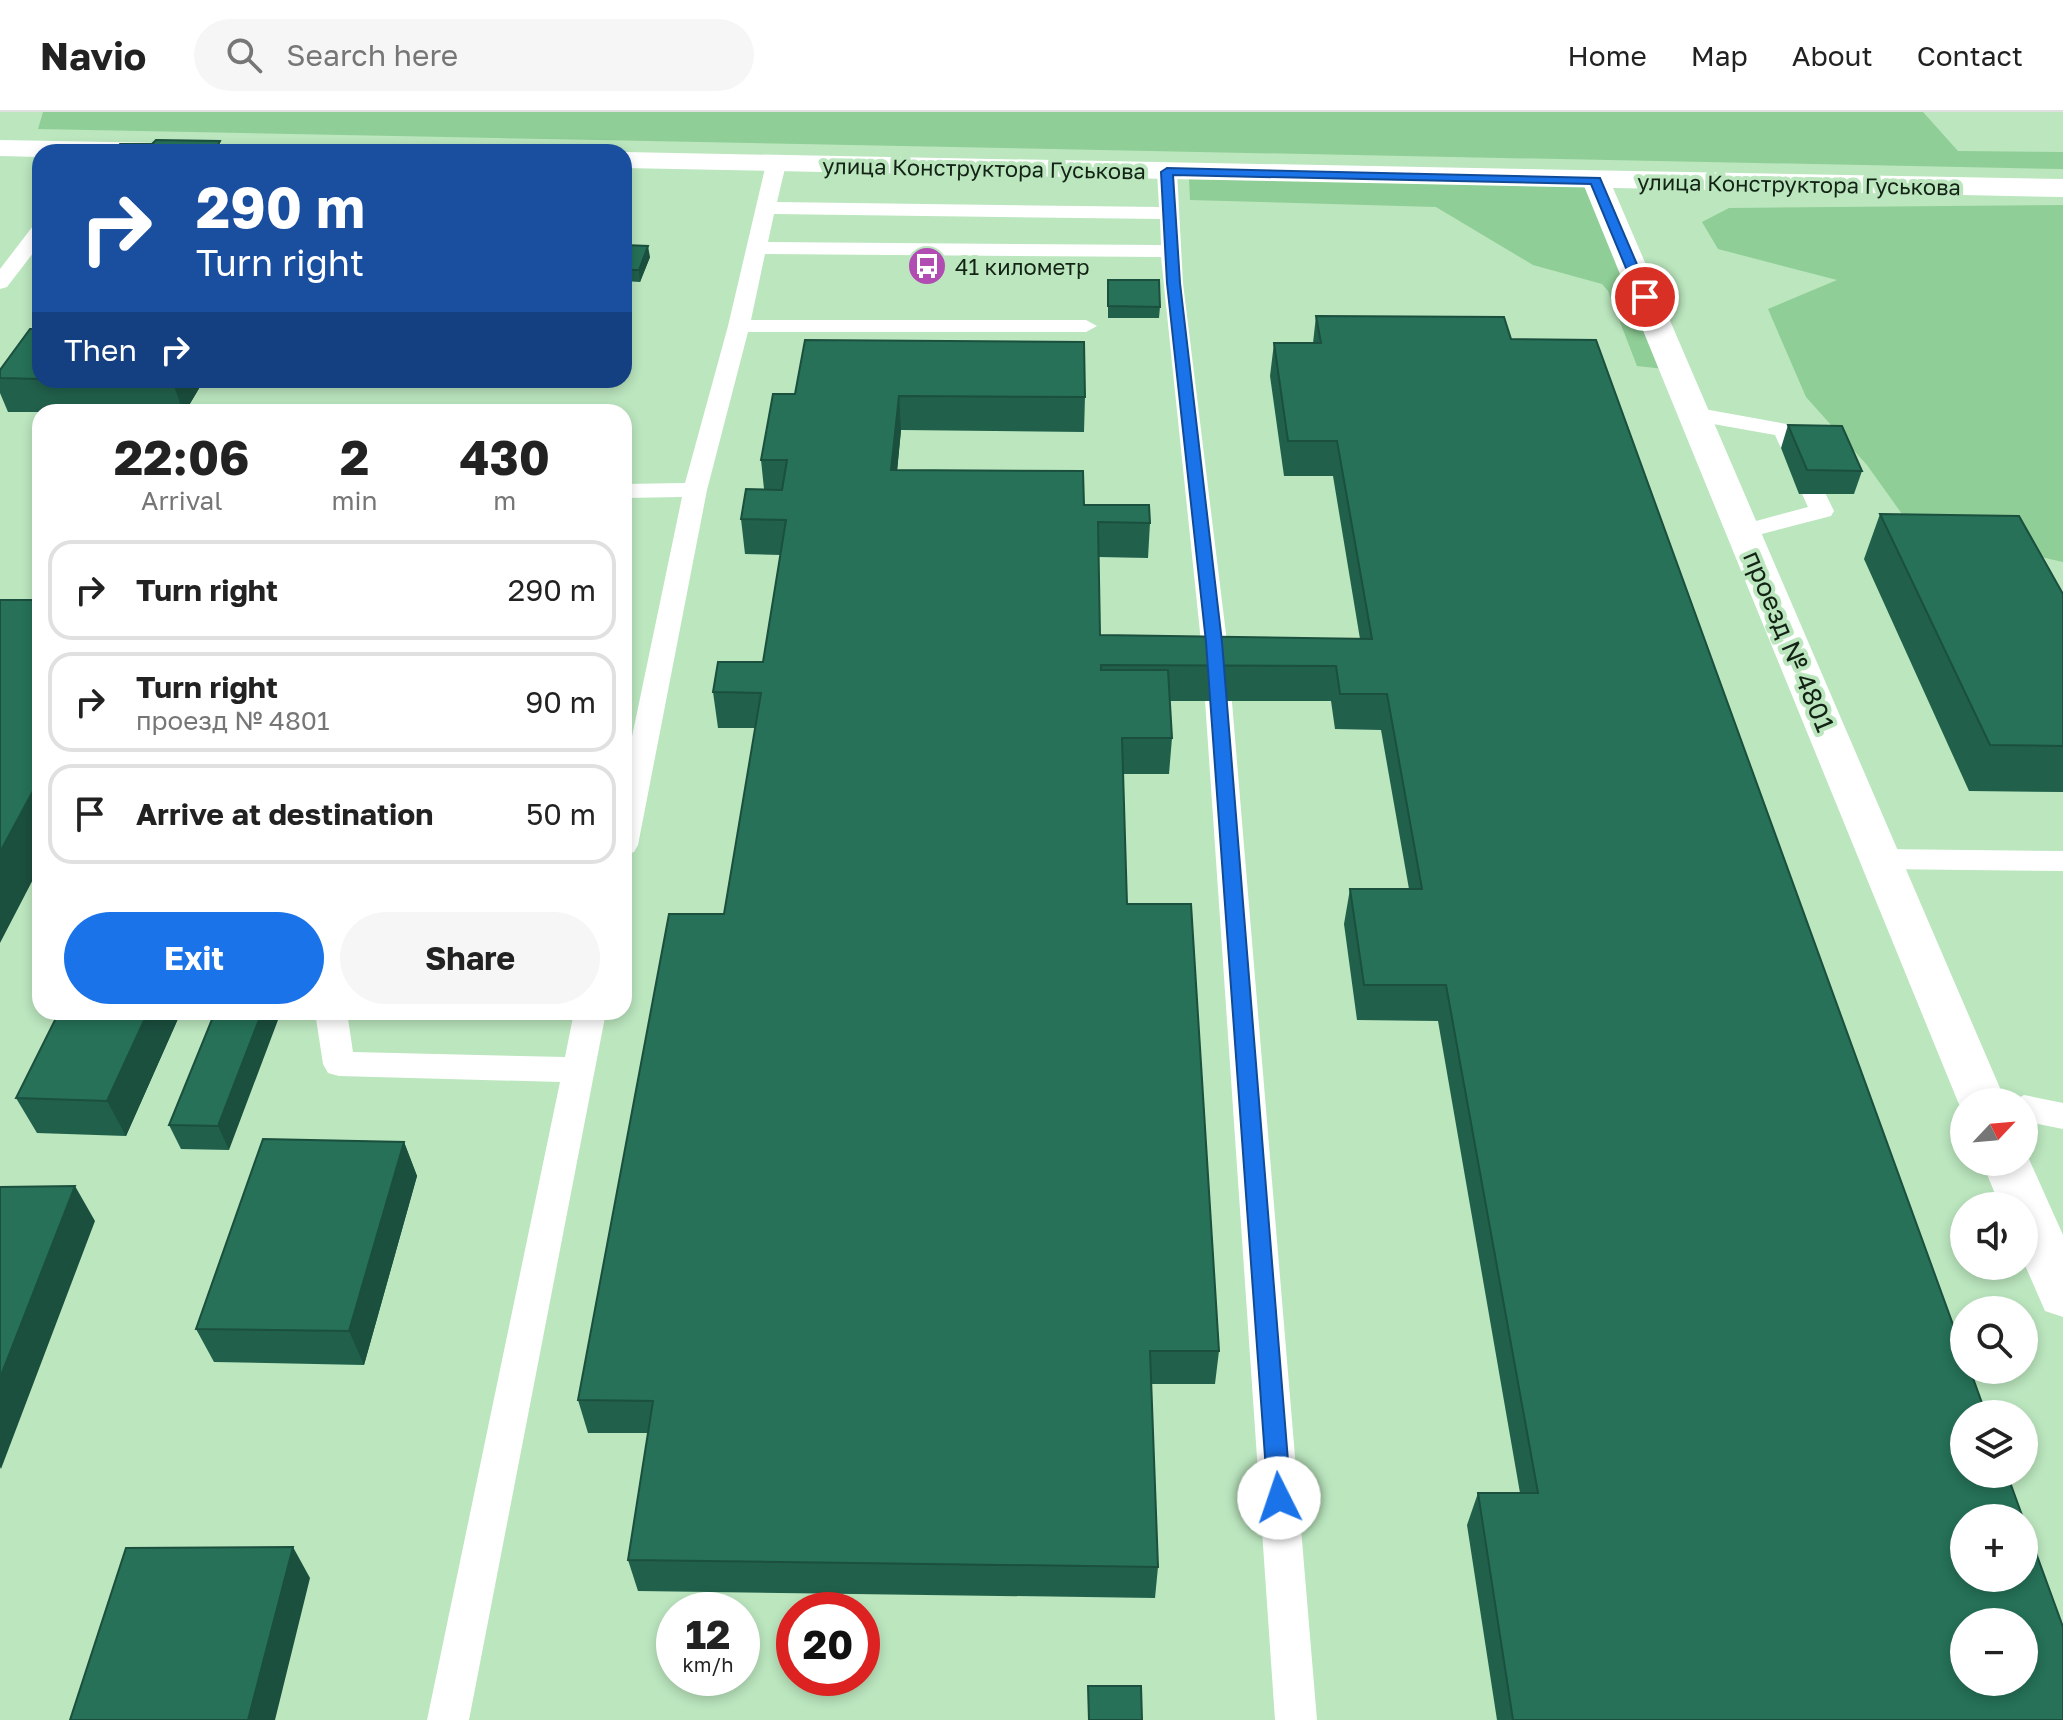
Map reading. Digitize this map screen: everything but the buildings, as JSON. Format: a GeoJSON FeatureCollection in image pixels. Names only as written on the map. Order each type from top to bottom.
{"type":"FeatureCollection","features":[{"type":"Feature","properties":{"kind":"street"},"geometry":{"type":"LineString","coordinates":[[0,148],[32,149]]}},
{"type":"Feature","properties":{"kind":"street","name":"улица Конструктора Гуськова"},"geometry":{"type":"LineString","coordinates":[[632,160],[2063,188]]}},
{"type":"Feature","properties":{"kind":"street","name":"проезд № 4801"},"geometry":{"type":"LineString","coordinates":[[1596,181],[1880,859],[1981,1088]]}},
{"type":"Feature","properties":{"kind":"street"},"geometry":{"type":"LineString","coordinates":[[2013,1176],[2063,1295]]}},
{"type":"Feature","properties":{"kind":"lane"},"geometry":{"type":"LineString","coordinates":[[632,805],[695,490],[739,326],[776,164]]}},
{"type":"Feature","properties":{"kind":"lane"},"geometry":{"type":"LineString","coordinates":[[1167,172],[1173,283],[1214,642],[1296,1720]]}},
{"type":"Feature","properties":{"kind":"lane"},"geometry":{"type":"LineString","coordinates":[[766,208],[1169,213]]}},
{"type":"Feature","properties":{"kind":"lane"},"geometry":{"type":"LineString","coordinates":[[0,283],[32,241]]}},
{"type":"Feature","properties":{"kind":"lane"},"geometry":{"type":"LineString","coordinates":[[756,248],[1170,251]]}},
{"type":"Feature","properties":{"kind":"lane"},"geometry":{"type":"LineString","coordinates":[[739,326],[1086,326]]}},
{"type":"Feature","properties":{"kind":"lane"},"geometry":{"type":"LineString","coordinates":[[1693,414],[1784,430],[1822,511],[1743,532]]}},
{"type":"Feature","properties":{"kind":"lane"},"geometry":{"type":"LineString","coordinates":[[632,491],[695,490]]}},
{"type":"Feature","properties":{"kind":"lane"},"geometry":{"type":"LineString","coordinates":[[1880,859],[2063,861]]}},
{"type":"Feature","properties":{"kind":"lane"},"geometry":{"type":"LineString","coordinates":[[332,1020],[339,1064],[579,1070]]}},
{"type":"Feature","properties":{"kind":"lane"},"geometry":{"type":"LineString","coordinates":[[448,1720],[588,1020]]}},
{"type":"Feature","properties":{"kind":"lane"},"geometry":{"type":"LineString","coordinates":[[2038,1111],[2063,1116]]}},
{"type":"Feature","properties":{"kind":"green space"},"geometry":{"type":"Polygon","coordinates":[[[43,112],[1923,112],[1958,151],[2063,152],[2063,169],[38,129],[43,112]]]}},
{"type":"Feature","properties":{"kind":"green space"},"geometry":{"type":"Polygon","coordinates":[[[1189,179],[1588,187],[1683,371],[1637,366],[1608,291],[1602,284],[1533,265],[1436,207],[1190,200],[1189,179]]]}},
{"type":"Feature","properties":{"kind":"green space"},"geometry":{"type":"Polygon","coordinates":[[[2063,205],[2063,562],[1912,528],[1867,465],[1806,397],[1768,309],[1837,280],[1718,249],[1702,222],[1729,208],[2063,205]]]}},
{"type":"Feature","properties":{"kind":"place","name":"41 километр"},"geometry":{"type":"Point","coordinates":[927,266]}},
{"type":"Feature","properties":{"kind":"route"},"geometry":{"type":"LineString","coordinates":[[1279,1498],[1214,642],[1173,283],[1167,172],[1596,181],[1645,297]]}}]}
